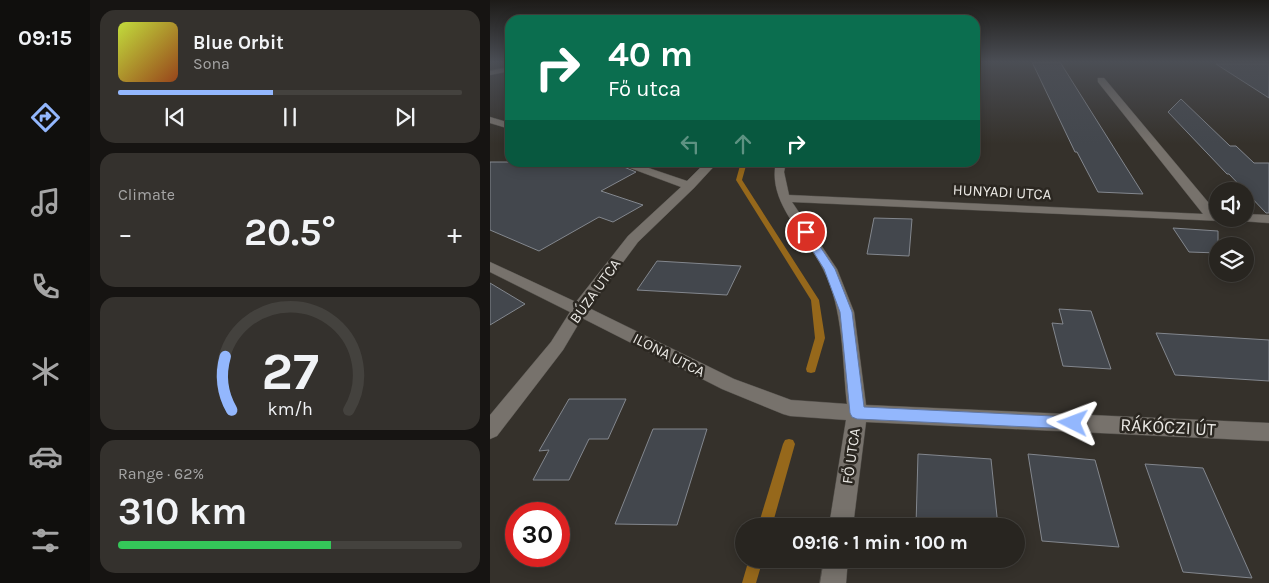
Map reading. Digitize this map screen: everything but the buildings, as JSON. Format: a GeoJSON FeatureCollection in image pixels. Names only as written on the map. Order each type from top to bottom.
{"type":"FeatureCollection","features":[{"type":"Feature","properties":{"kind":"street"},"geometry":{"type":"LineString","coordinates":[[1109,89],[1209,211]]}},
{"type":"Feature","properties":{"kind":"street"},"geometry":{"type":"LineString","coordinates":[[490,120],[505,124]]}},
{"type":"Feature","properties":{"kind":"street"},"geometry":{"type":"LineString","coordinates":[[634,167],[690,186]]}},
{"type":"Feature","properties":{"kind":"street","name":"BÚZA UTCA"},"geometry":{"type":"LineString","coordinates":[[490,430],[557,346],[580,310],[633,239],[690,186],[707,167]]}},
{"type":"Feature","properties":{"kind":"street","name":"FŐ UTCA"},"geometry":{"type":"LineString","coordinates":[[780,167],[784,198],[830,269],[846,312],[857,413],[842,518]]}},
{"type":"Feature","properties":{"kind":"street","name":"HUNYADI UTCA"},"geometry":{"type":"LineString","coordinates":[[784,198],[1209,218]]}},
{"type":"Feature","properties":{"kind":"street"},"geometry":{"type":"LineString","coordinates":[[1254,218],[1269,219]]}},
{"type":"Feature","properties":{"kind":"street","name":"ILONA UTCA"},"geometry":{"type":"LineString","coordinates":[[490,266],[728,384],[790,408],[857,413]]}},
{"type":"Feature","properties":{"kind":"street","name":"RÁKÓCZI ÚT"},"geometry":{"type":"LineString","coordinates":[[857,413],[1269,432]]}},
{"type":"Feature","properties":{"kind":"street"},"geometry":{"type":"LineString","coordinates":[[833,583],[835,568]]}},
{"type":"Feature","properties":{"kind":"waterway"},"geometry":{"type":"LineString","coordinates":[[743,167],[739,180],[815,300],[820,338],[811,369]]}},
{"type":"Feature","properties":{"kind":"waterway"},"geometry":{"type":"LineString","coordinates":[[767,518],[789,444]]}},
{"type":"Feature","properties":{"kind":"waterway"},"geometry":{"type":"LineString","coordinates":[[749,583],[753,568]]}},
{"type":"Feature","properties":{"kind":"route"},"geometry":{"type":"LineString","coordinates":[[806,232],[830,269],[846,312],[857,413],[1073,423]]}}]}
